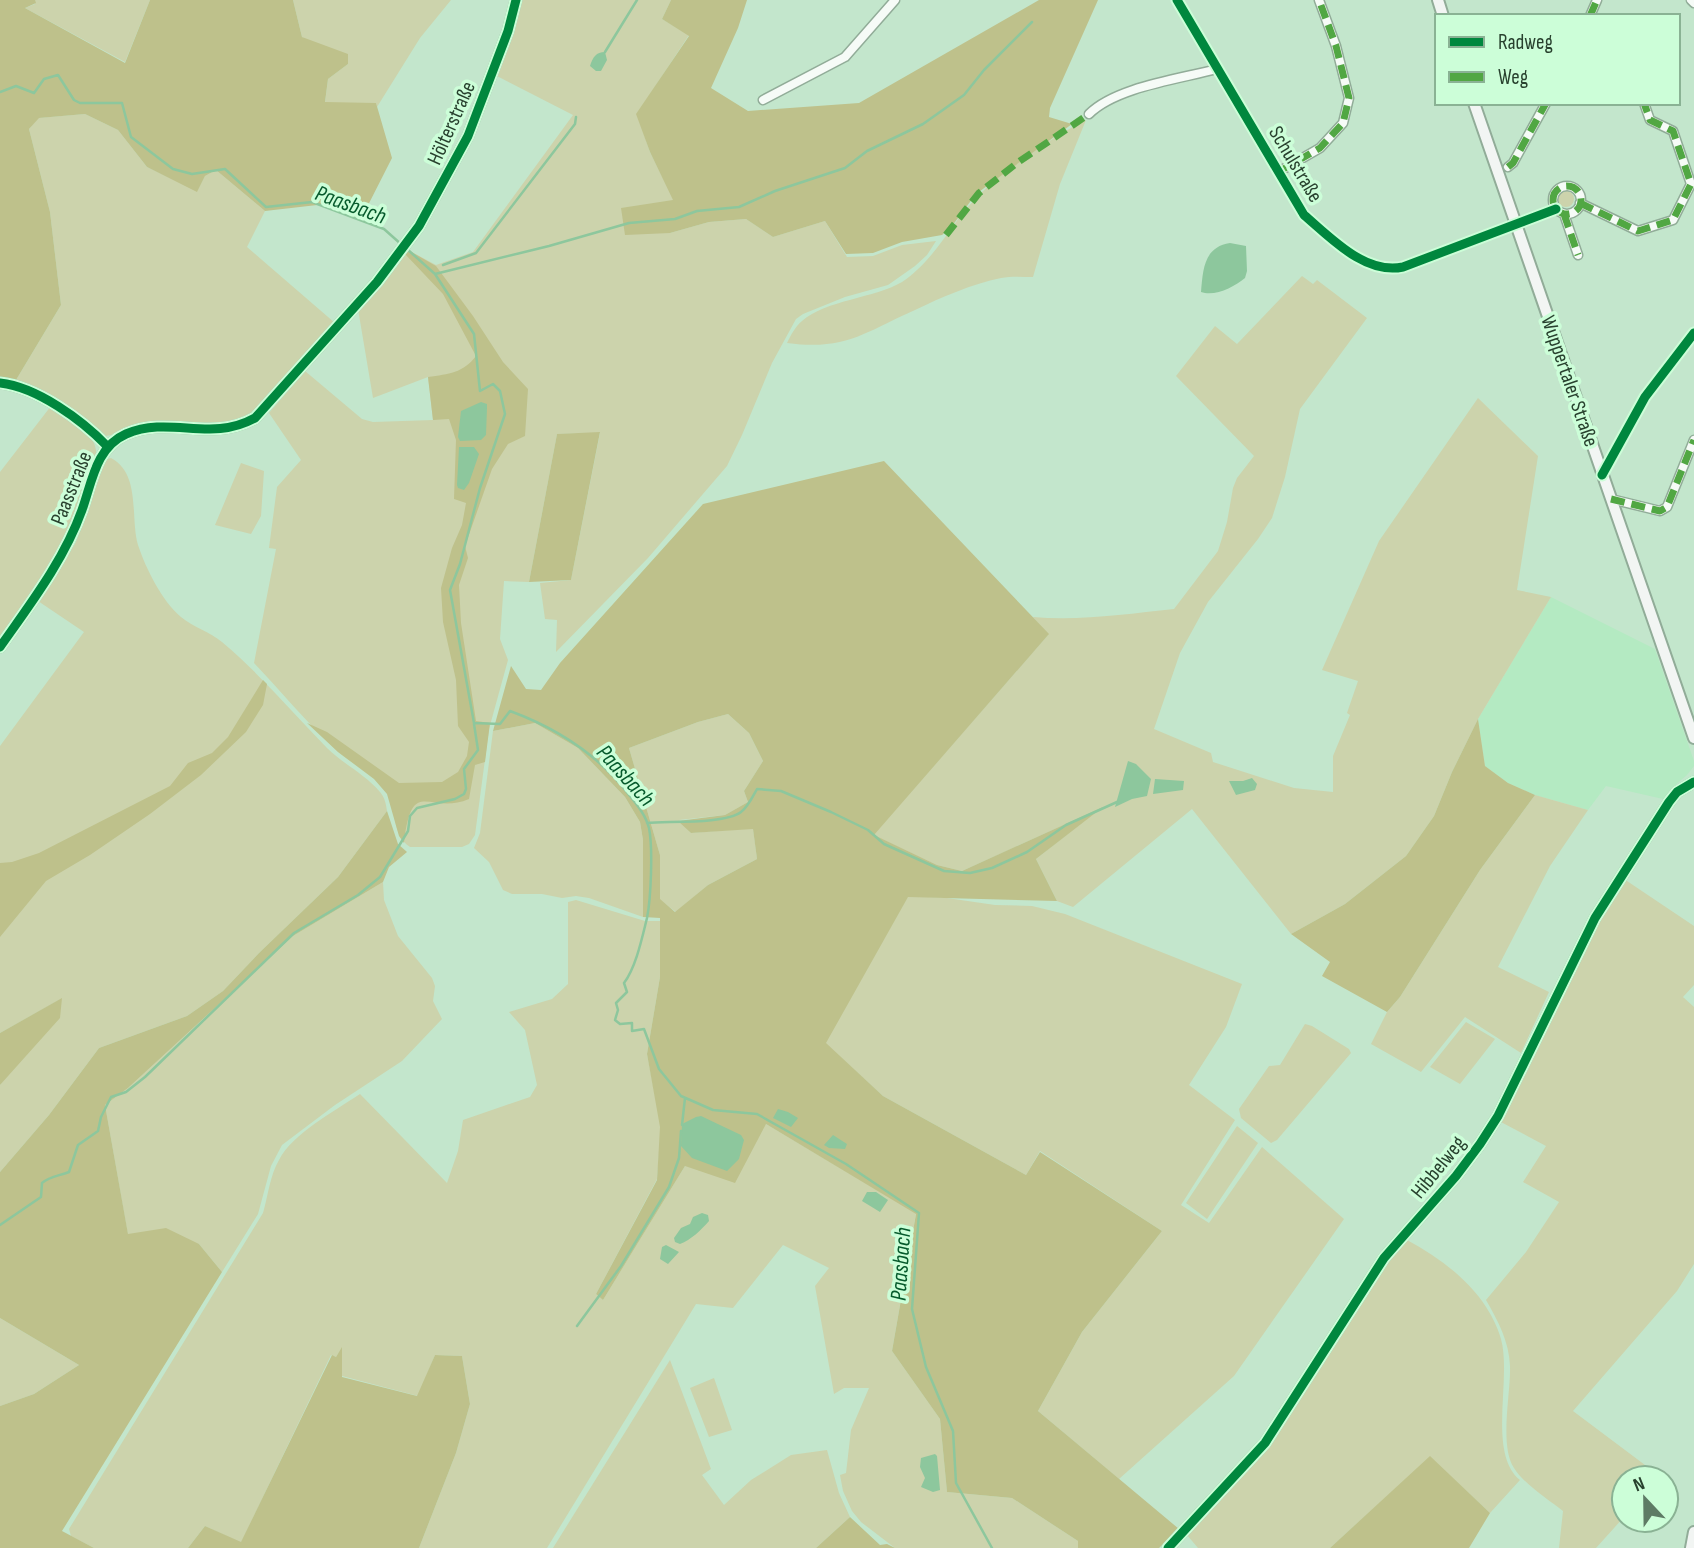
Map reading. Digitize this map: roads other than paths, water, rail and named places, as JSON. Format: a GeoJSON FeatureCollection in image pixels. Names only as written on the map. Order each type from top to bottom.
{"type":"FeatureCollection","features":[{"type":"Feature","properties":{"kind":"main road","name":"Wuppertaler Straße"},"geometry":{"type":"LineString","coordinates":[[1475,105],[1694,738]]}},
{"type":"Feature","properties":{"kind":"main road"},"geometry":{"type":"LineString","coordinates":[[1691,1548],[1694,1532]]}},
{"type":"Feature","properties":{"kind":"street","name":"Hölterstraße"},"geometry":{"type":"LineString","coordinates":[[400,253],[468,136],[509,32],[516,0]]}},
{"type":"Feature","properties":{"kind":"street"},"geometry":{"type":"LineString","coordinates":[[763,100],[845,57],[895,0]]}},
{"type":"Feature","properties":{"kind":"street","name":"Schulstraße"},"geometry":{"type":"LineString","coordinates":[[1177,0],[1304,215],[1329,237],[1368,264],[1382,269],[1402,267],[1516,223]]}},
{"type":"Feature","properties":{"kind":"street"},"geometry":{"type":"LineString","coordinates":[[1280,172],[1320,148],[1343,123],[1349,98],[1336,46],[1319,0]]}},
{"type":"Feature","properties":{"kind":"street"},"geometry":{"type":"LineString","coordinates":[[1089,114],[1099,104],[1118,95],[1217,69]]}},
{"type":"Feature","properties":{"kind":"street"},"geometry":{"type":"LineString","coordinates":[[1508,167],[1513,163],[1545,105]]}},
{"type":"Feature","properties":{"kind":"street"},"geometry":{"type":"LineString","coordinates":[[1580,203],[1638,231],[1673,220],[1691,184],[1673,131],[1650,120],[1645,105]]}},
{"type":"Feature","properties":{"kind":"street"},"geometry":{"type":"LineString","coordinates":[[1516,223],[1560,211],[1571,213],[1580,203],[1580,194],[1575,188],[1559,188],[1554,194],[1553,202],[1560,211],[1578,255]]}},
{"type":"Feature","properties":{"kind":"street","name":"Paasstraße"},"geometry":{"type":"LineString","coordinates":[[0,646],[60,560],[72,537],[100,458],[107,446],[142,428],[161,425],[183,429],[228,430],[256,418],[400,253]]}},
{"type":"Feature","properties":{"kind":"street"},"geometry":{"type":"LineString","coordinates":[[1602,475],[1645,397],[1694,332]]}},
{"type":"Feature","properties":{"kind":"street"},"geometry":{"type":"LineString","coordinates":[[0,383],[10,384],[58,405],[89,426],[107,446]]}},
{"type":"Feature","properties":{"kind":"street"},"geometry":{"type":"LineString","coordinates":[[1611,499],[1660,511],[1667,507],[1694,440]]}},
{"type":"Feature","properties":{"kind":"street","name":"Hibbelweg"},"geometry":{"type":"LineString","coordinates":[[1168,1548],[1265,1443],[1384,1258],[1456,1176],[1480,1144],[1497,1116],[1595,918],[1668,802],[1677,792],[1694,782]]}},
{"type":"Feature","properties":{"kind":"waterway"},"geometry":{"type":"LineString","coordinates":[[605,52],[637,0]]}},
{"type":"Feature","properties":{"kind":"waterway"},"geometry":{"type":"LineString","coordinates":[[435,274],[629,223],[675,219],[697,211],[739,207],[775,191],[845,168],[867,151],[923,124],[964,95],[984,70],[1032,22]]}},
{"type":"Feature","properties":{"kind":"waterway","name":"Paasbach"},"geometry":{"type":"LineString","coordinates":[[0,92],[16,86],[34,93],[44,79],[58,75],[74,100],[80,103],[122,103],[131,137],[173,169],[192,174],[225,169],[266,207],[312,202],[384,229],[402,245]]}},
{"type":"Feature","properties":{"kind":"waterway"},"geometry":{"type":"LineString","coordinates":[[443,265],[476,253],[575,124],[576,117]]}},
{"type":"Feature","properties":{"kind":"waterway","name":"Paasbach"},"geometry":{"type":"LineString","coordinates":[[407,249],[435,274],[474,334],[480,391],[493,384],[500,391],[505,414],[450,590],[474,723],[500,724],[510,711],[545,726],[577,745],[605,768],[644,815],[649,828],[651,848],[647,918],[632,969],[624,983],[627,992],[616,1003],[618,1010],[615,1020],[620,1024],[632,1023],[632,1031],[644,1029],[659,1069],[681,1096],[713,1110],[757,1114],[846,1164],[919,1213],[912,1309],[926,1367],[953,1431],[956,1483],[992,1548]]}},
{"type":"Feature","properties":{"kind":"waterway"},"geometry":{"type":"LineString","coordinates":[[0,1225],[41,1197],[42,1183],[51,1177],[69,1172],[78,1145],[98,1131],[101,1117],[111,1097],[126,1092],[145,1077],[294,933],[358,895],[380,877],[408,831],[410,816],[417,808],[455,799],[464,794],[464,769],[478,750],[474,724]]}},
{"type":"Feature","properties":{"kind":"waterway"},"geometry":{"type":"LineString","coordinates":[[647,823],[734,816],[744,810],[757,789],[781,791],[868,830],[884,844],[944,871],[970,873],[992,868],[1027,852],[1066,825],[1117,802]]}},
{"type":"Feature","properties":{"kind":"waterway"},"geometry":{"type":"LineString","coordinates":[[682,1125],[685,1098]]}},
{"type":"Feature","properties":{"kind":"waterway"},"geometry":{"type":"LineString","coordinates":[[577,1326],[621,1266],[669,1187],[679,1158],[681,1131]]}}]}
